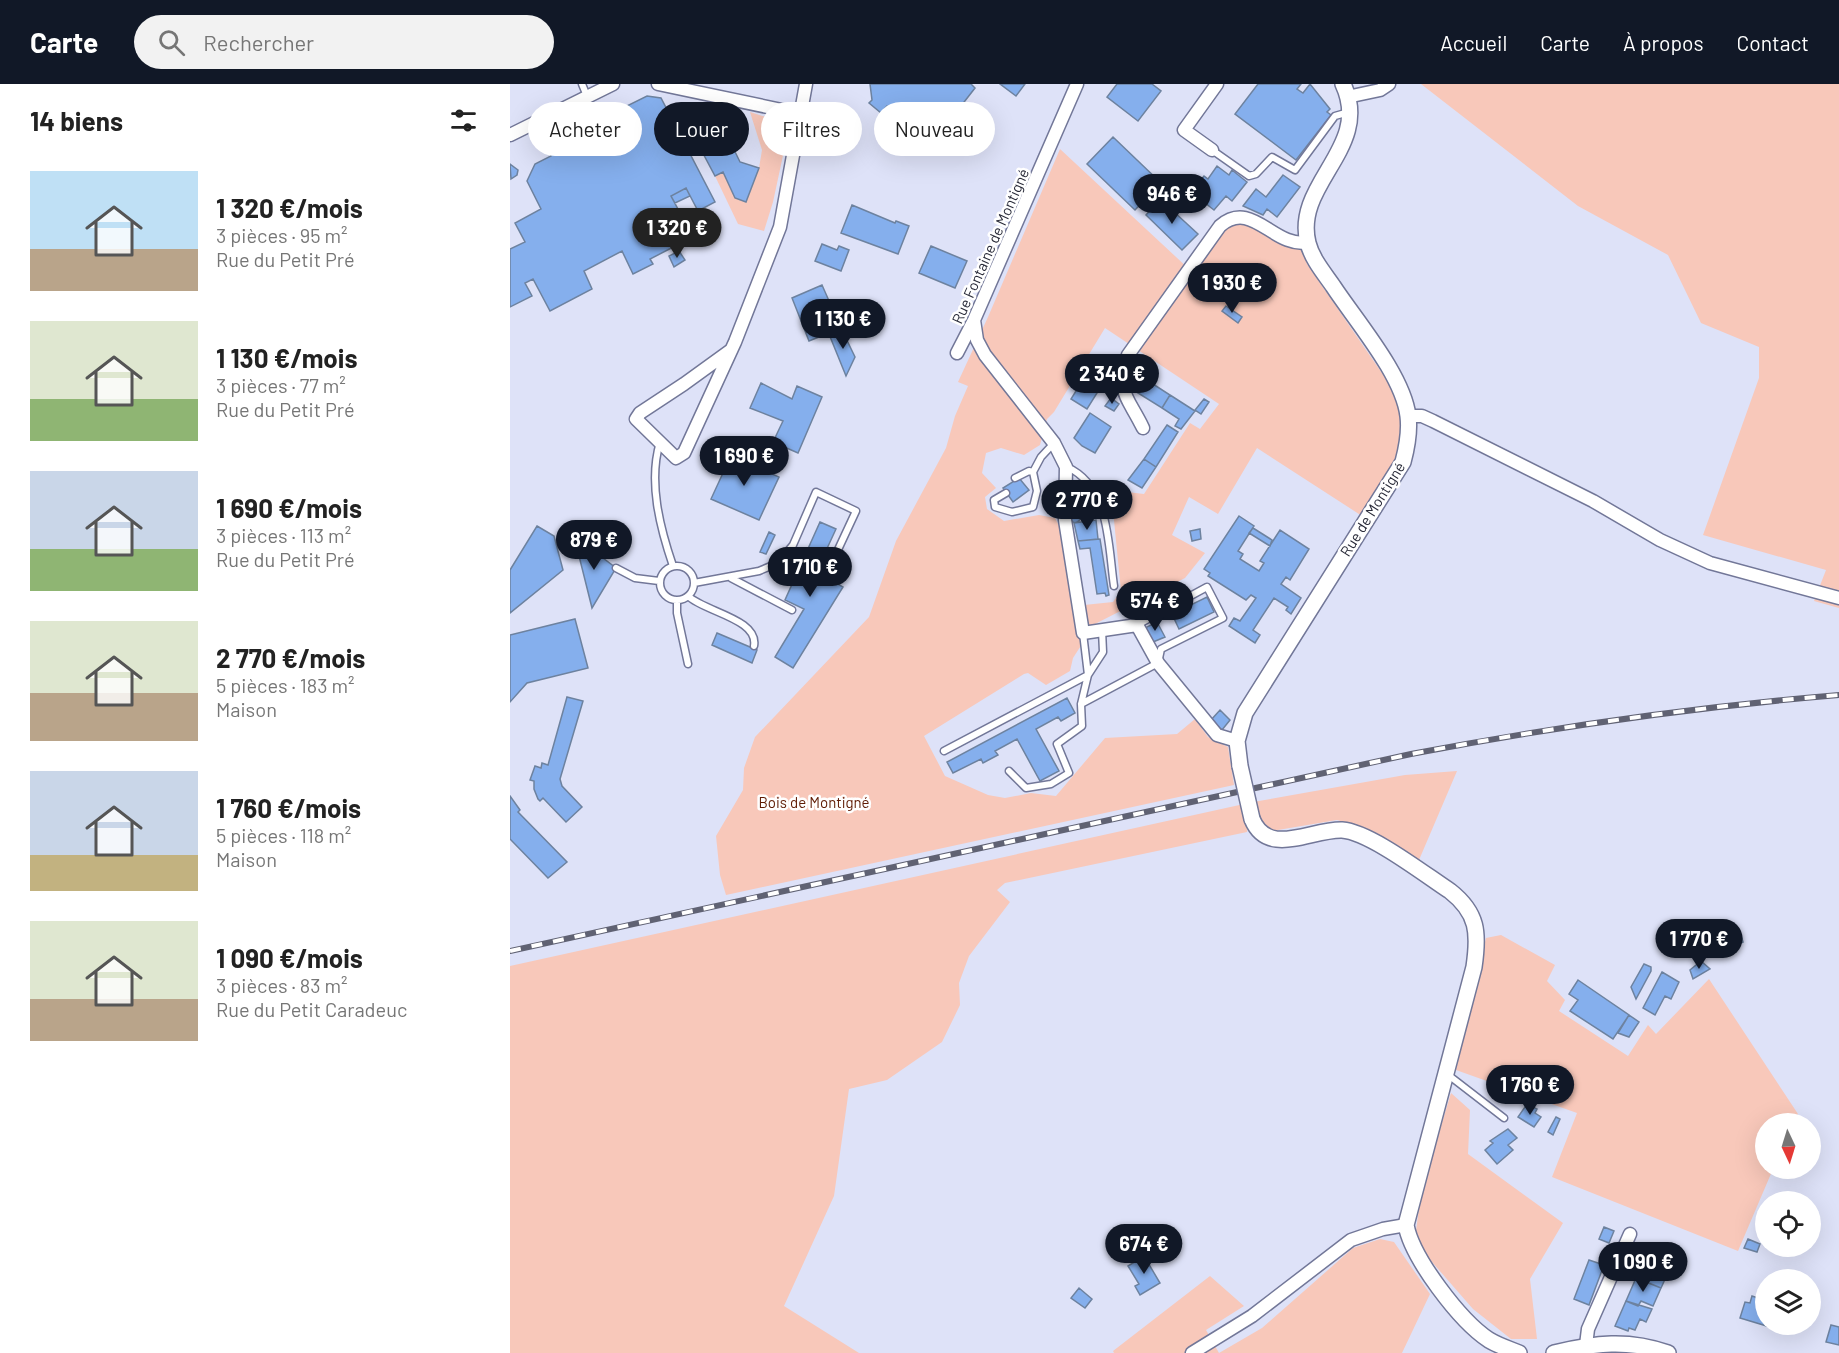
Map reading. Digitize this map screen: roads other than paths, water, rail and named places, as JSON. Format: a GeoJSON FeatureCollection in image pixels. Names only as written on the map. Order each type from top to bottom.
{"type":"FeatureCollection","features":[{"type":"Feature","properties":{"kind":"street"},"geometry":{"type":"LineString","coordinates":[[510,135],[613,84]]}},
{"type":"Feature","properties":{"kind":"street"},"geometry":{"type":"LineString","coordinates":[[658,84],[761,106]]}},
{"type":"Feature","properties":{"kind":"street"},"geometry":{"type":"LineString","coordinates":[[803,102],[806,84]]}},
{"type":"Feature","properties":{"kind":"street","name":"Rue Fontaine de Montigné"},"geometry":{"type":"LineString","coordinates":[[957,353],[974,320],[1077,84]]}},
{"type":"Feature","properties":{"kind":"street"},"geometry":{"type":"LineString","coordinates":[[1212,150],[1184,130],[1217,84]]}},
{"type":"Feature","properties":{"kind":"street"},"geometry":{"type":"LineString","coordinates":[[1346,98],[1374,92],[1389,84]]}},
{"type":"Feature","properties":{"kind":"street","name":"Rue de Montigné"},"geometry":{"type":"LineString","coordinates":[[1346,98],[1347,137],[1310,204],[1306,224],[1308,242],[1318,264],[1398,383],[1408,416],[1408,440],[1403,462],[1245,713],[1237,741],[1252,819],[1262,836],[1275,840],[1341,830],[1352,832],[1368,838],[1462,901],[1475,922],[1476,951],[1446,1074]]}},
{"type":"Feature","properties":{"kind":"street"},"geometry":{"type":"LineString","coordinates":[[731,350],[640,412],[636,419],[676,458],[684,453],[731,350],[780,227],[793,156]]}},
{"type":"Feature","properties":{"kind":"street"},"geometry":{"type":"LineString","coordinates":[[1143,428],[1131,411],[1123,388],[1121,377],[1128,355],[1220,226],[1235,217],[1248,218],[1292,242],[1308,242]]}},
{"type":"Feature","properties":{"kind":"street"},"geometry":{"type":"LineString","coordinates":[[974,320],[977,340],[985,354],[1054,443],[1066,467],[1065,520],[1083,633],[1137,625],[1158,663],[1217,735],[1237,741]]}},
{"type":"Feature","properties":{"kind":"street"},"geometry":{"type":"LineString","coordinates":[[1408,416],[1422,416],[1443,426],[1593,501],[1660,540],[1710,563],[1839,598]]}},
{"type":"Feature","properties":{"kind":"street"},"geometry":{"type":"LineString","coordinates":[[1446,1074],[1415,1184],[1406,1225],[1409,1238],[1437,1285],[1458,1310],[1487,1339],[1519,1353]]}},
{"type":"Feature","properties":{"kind":"street"},"geometry":{"type":"LineString","coordinates":[[1192,1353],[1252,1316],[1351,1240],[1383,1229],[1406,1225]]}},
{"type":"Feature","properties":{"kind":"street"},"geometry":{"type":"LineString","coordinates":[[1586,1345],[1588,1329],[1630,1234]]}},
{"type":"Feature","properties":{"kind":"street"},"geometry":{"type":"LineString","coordinates":[[1554,1353],[1600,1343],[1636,1344],[1668,1353]]}},
{"type":"Feature","properties":{"kind":"lane"},"geometry":{"type":"LineString","coordinates":[[582,84],[588,97]]}},
{"type":"Feature","properties":{"kind":"lane"},"geometry":{"type":"LineString","coordinates":[[1212,150],[1249,176],[1256,174],[1272,157],[1295,170],[1346,98]]}},
{"type":"Feature","properties":{"kind":"lane"},"geometry":{"type":"LineString","coordinates":[[660,442],[656,455],[658,513],[673,566]]}},
{"type":"Feature","properties":{"kind":"lane"},"geometry":{"type":"LineString","coordinates":[[1006,493],[994,500],[995,507],[1012,512],[1033,507],[1037,491],[1033,472],[1041,457],[1054,443]]}},
{"type":"Feature","properties":{"kind":"lane"},"geometry":{"type":"LineString","coordinates":[[1066,467],[1080,473],[1095,494],[1102,509],[1114,586]]}},
{"type":"Feature","properties":{"kind":"lane"},"geometry":{"type":"LineString","coordinates":[[1015,478],[1029,471],[1033,472]]}},
{"type":"Feature","properties":{"kind":"lane"},"geometry":{"type":"LineString","coordinates":[[694,583],[759,571],[778,563],[793,545],[816,492],[856,511],[830,569]]}},
{"type":"Feature","properties":{"kind":"lane"},"geometry":{"type":"LineString","coordinates":[[673,566],[688,569],[694,583],[688,596],[677,600],[666,597],[659,581],[666,569],[673,566]]}},
{"type":"Feature","properties":{"kind":"lane"},"geometry":{"type":"LineString","coordinates":[[616,568],[635,578],[659,581]]}},
{"type":"Feature","properties":{"kind":"lane"},"geometry":{"type":"LineString","coordinates":[[731,577],[792,610]]}},
{"type":"Feature","properties":{"kind":"lane"},"geometry":{"type":"LineString","coordinates":[[1081,704],[1158,663],[1161,649],[1223,618],[1207,587],[1137,625]]}},
{"type":"Feature","properties":{"kind":"lane"},"geometry":{"type":"LineString","coordinates":[[688,596],[696,604],[749,627],[756,639],[754,646]]}},
{"type":"Feature","properties":{"kind":"lane"},"geometry":{"type":"LineString","coordinates":[[677,600],[677,613],[688,664]]}},
{"type":"Feature","properties":{"kind":"lane"},"geometry":{"type":"LineString","coordinates":[[1009,771],[1026,788],[1051,784],[1069,773],[1057,744],[1082,726],[1081,704],[1088,675],[1103,652],[1101,630]]}},
{"type":"Feature","properties":{"kind":"lane"},"geometry":{"type":"LineString","coordinates":[[1083,633],[1088,675]]}},
{"type":"Feature","properties":{"kind":"lane"},"geometry":{"type":"LineString","coordinates":[[944,751],[1088,675]]}},
{"type":"Feature","properties":{"kind":"lane"},"geometry":{"type":"LineString","coordinates":[[1446,1074],[1504,1118]]}},
{"type":"Feature","properties":{"kind":"railway"},"geometry":{"type":"LineString","coordinates":[[510,951],[1411,754],[1624,719],[1731,705],[1839,695]]}},
{"type":"Feature","properties":{"kind":"park label","name":"Bois de Montigné"},"geometry":{"type":"Point","coordinates":[814,802]}}]}
